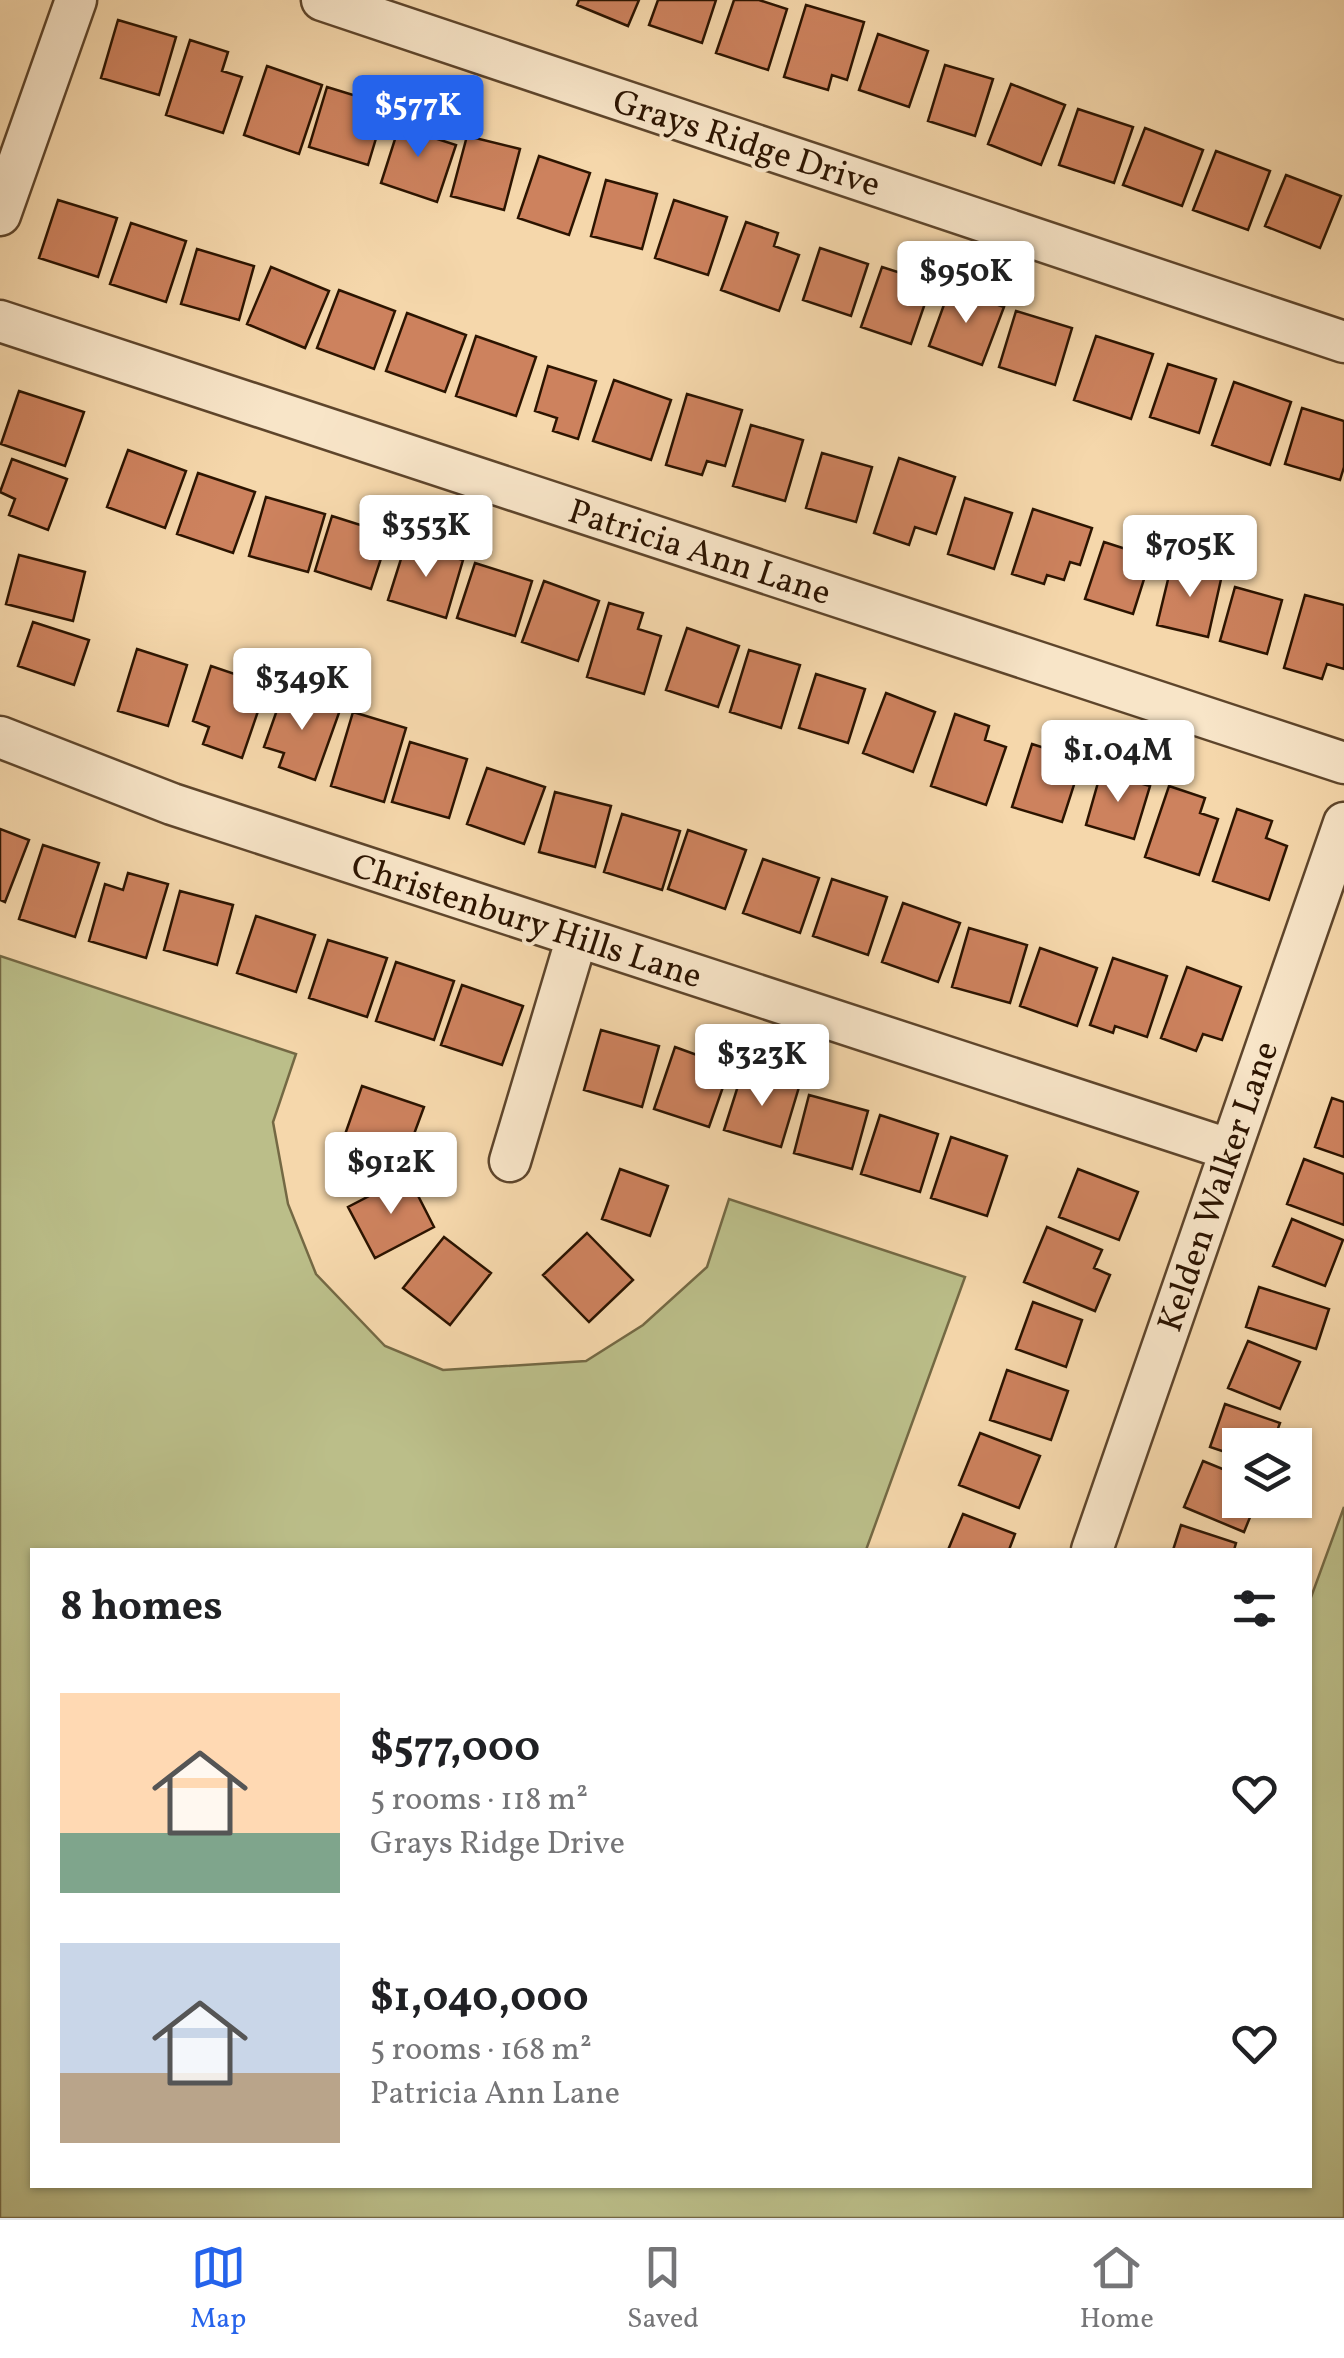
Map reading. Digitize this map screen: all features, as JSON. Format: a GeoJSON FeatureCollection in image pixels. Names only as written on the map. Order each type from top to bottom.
{"type":"FeatureCollection","features":[{"type":"Feature","properties":{"kind":"street"},"geometry":{"type":"LineString","coordinates":[[0,215],[76,0]]}},
{"type":"Feature","properties":{"kind":"street","name":"Grays Ridge Drive"},"geometry":{"type":"LineString","coordinates":[[322,0],[1344,342]]}},
{"type":"Feature","properties":{"kind":"street","name":"Patricia Ann Lane"},"geometry":{"type":"LineString","coordinates":[[0,321],[1344,763]]}},
{"type":"Feature","properties":{"kind":"street","name":"Christenbury Hills Lane"},"geometry":{"type":"LineString","coordinates":[[0,737],[172,804],[1228,1149]]}},
{"type":"Feature","properties":{"kind":"street","name":"Kelden Walker Lane"},"geometry":{"type":"LineString","coordinates":[[1093,1548],[1344,823]]}},
{"type":"Feature","properties":{"kind":"street"},"geometry":{"type":"LineString","coordinates":[[510,1161],[576,938]]}},
{"type":"Feature","properties":{"kind":"green space"},"geometry":{"type":"Polygon","coordinates":[[[0,956],[296,1054],[273,1122],[288,1204],[316,1274],[385,1346],[443,1370],[586,1361],[643,1325],[707,1267],[729,1199],[965,1277],[867,1548],[30,1548],[30,2188],[1312,2188],[1312,1595],[1344,1507],[1344,2218],[0,2218],[0,956]]]}},
{"type":"Feature","properties":{"kind":"building"},"geometry":{"type":"Polygon","coordinates":[[[579,0],[639,0],[628,26],[577,5],[579,0]]]}},
{"type":"Feature","properties":{"kind":"building"},"geometry":{"type":"Polygon","coordinates":[[[658,0],[716,0],[702,43],[649,25],[658,0]]]}},
{"type":"Feature","properties":{"kind":"building"},"geometry":{"type":"Polygon","coordinates":[[[734,0],[759,0],[787,9],[768,70],[716,53],[734,0]]]}},
{"type":"Feature","properties":{"kind":"building"},"geometry":{"type":"Polygon","coordinates":[[[806,5],[864,22],[847,80],[832,75],[828,90],[784,77],[806,5]]]}},
{"type":"Feature","properties":{"kind":"building"},"geometry":{"type":"Polygon","coordinates":[[[118,20],[176,37],[159,95],[101,78],[118,20]]]}},
{"type":"Feature","properties":{"kind":"building"},"geometry":{"type":"Polygon","coordinates":[[[878,34],[928,51],[909,107],[859,90],[878,34]]]}},
{"type":"Feature","properties":{"kind":"building"},"geometry":{"type":"Polygon","coordinates":[[[190,40],[228,52],[222,71],[242,77],[223,133],[166,115],[190,40]]]}},
{"type":"Feature","properties":{"kind":"building"},"geometry":{"type":"Polygon","coordinates":[[[945,65],[993,79],[975,136],[928,121],[945,65]]]}},
{"type":"Feature","properties":{"kind":"building"},"geometry":{"type":"Polygon","coordinates":[[[267,66],[322,85],[299,154],[244,135],[267,66]]]}},
{"type":"Feature","properties":{"kind":"building"},"geometry":{"type":"Polygon","coordinates":[[[1011,84],[1065,105],[1041,165],[988,144],[1011,84]]]}},
{"type":"Feature","properties":{"kind":"building"},"geometry":{"type":"Polygon","coordinates":[[[327,87],[386,105],[368,165],[309,147],[327,87]]]}},
{"type":"Feature","properties":{"kind":"building"},"geometry":{"type":"Polygon","coordinates":[[[1078,109],[1133,127],[1114,183],[1059,165],[1078,109]]]}},
{"type":"Feature","properties":{"kind":"building"},"geometry":{"type":"Polygon","coordinates":[[[403,114],[436,125],[431,137],[456,145],[437,202],[381,183],[403,114]]]}},
{"type":"Feature","properties":{"kind":"building"},"geometry":{"type":"Polygon","coordinates":[[[1145,128],[1203,150],[1182,206],[1123,185],[1145,128]]]}},
{"type":"Feature","properties":{"kind":"building"},"geometry":{"type":"Polygon","coordinates":[[[467,136],[520,149],[504,210],[451,196],[467,136]]]}},
{"type":"Feature","properties":{"kind":"building"},"geometry":{"type":"Polygon","coordinates":[[[1216,151],[1270,171],[1248,230],[1193,210],[1216,151]]]}},
{"type":"Feature","properties":{"kind":"building"},"geometry":{"type":"Polygon","coordinates":[[[539,156],[590,173],[569,235],[518,218],[539,156]]]}},
{"type":"Feature","properties":{"kind":"building"},"geometry":{"type":"Polygon","coordinates":[[[1286,175],[1341,196],[1320,248],[1265,226],[1286,175]]]}},
{"type":"Feature","properties":{"kind":"building"},"geometry":{"type":"Polygon","coordinates":[[[606,180],[657,194],[642,249],[591,236],[606,180]]]}},
{"type":"Feature","properties":{"kind":"building"},"geometry":{"type":"Polygon","coordinates":[[[58,200],[117,218],[98,277],[39,258],[58,200]]]}},
{"type":"Feature","properties":{"kind":"building"},"geometry":{"type":"Polygon","coordinates":[[[674,200],[727,217],[708,275],[655,258],[674,200]]]}},
{"type":"Feature","properties":{"kind":"building"},"geometry":{"type":"Polygon","coordinates":[[[746,222],[778,233],[774,246],[799,255],[779,311],[721,290],[746,222]]]}},
{"type":"Feature","properties":{"kind":"building"},"geometry":{"type":"Polygon","coordinates":[[[131,223],[186,241],[166,302],[110,284],[131,223]]]}},
{"type":"Feature","properties":{"kind":"building"},"geometry":{"type":"Polygon","coordinates":[[[820,248],[868,264],[851,316],[803,300],[820,248]]]}},
{"type":"Feature","properties":{"kind":"building"},"geometry":{"type":"Polygon","coordinates":[[[197,249],[254,266],[239,320],[181,304],[197,249]]]}},
{"type":"Feature","properties":{"kind":"building"},"geometry":{"type":"Polygon","coordinates":[[[271,267],[329,291],[305,348],[247,324],[271,267]]]}},
{"type":"Feature","properties":{"kind":"building"},"geometry":{"type":"Polygon","coordinates":[[[882,267],[932,283],[911,344],[861,327],[882,267]]]}},
{"type":"Feature","properties":{"kind":"building"},"geometry":{"type":"Polygon","coordinates":[[[950,288],[1004,307],[982,365],[929,346],[950,288]]]}},
{"type":"Feature","properties":{"kind":"building"},"geometry":{"type":"Polygon","coordinates":[[[339,290],[395,311],[374,369],[317,348],[339,290]]]}},
{"type":"Feature","properties":{"kind":"building"},"geometry":{"type":"Polygon","coordinates":[[[1016,311],[1072,328],[1055,385],[999,367],[1016,311]]]}},
{"type":"Feature","properties":{"kind":"building"},"geometry":{"type":"Polygon","coordinates":[[[407,313],[466,335],[445,392],[386,371],[407,313]]]}},
{"type":"Feature","properties":{"kind":"building"},"geometry":{"type":"Polygon","coordinates":[[[476,336],[536,357],[516,416],[456,396],[476,336]]]}},
{"type":"Feature","properties":{"kind":"building"},"geometry":{"type":"Polygon","coordinates":[[[1096,336],[1153,354],[1131,419],[1074,400],[1096,336]]]}},
{"type":"Feature","properties":{"kind":"building"},"geometry":{"type":"Polygon","coordinates":[[[1168,364],[1216,379],[1199,433],[1150,417],[1168,364]]]}},
{"type":"Feature","properties":{"kind":"building"},"geometry":{"type":"Polygon","coordinates":[[[548,366],[596,381],[578,439],[553,431],[557,418],[535,411],[548,366]]]}},
{"type":"Feature","properties":{"kind":"building"},"geometry":{"type":"Polygon","coordinates":[[[614,380],[671,400],[651,460],[593,441],[614,380]]]}},
{"type":"Feature","properties":{"kind":"building"},"geometry":{"type":"Polygon","coordinates":[[[1234,382],[1291,402],[1270,465],[1212,445],[1234,382]]]}},
{"type":"Feature","properties":{"kind":"building"},"geometry":{"type":"Polygon","coordinates":[[[19,391],[84,412],[65,466],[1,444],[19,391]]]}},
{"type":"Feature","properties":{"kind":"building"},"geometry":{"type":"Polygon","coordinates":[[[687,394],[742,410],[725,466],[707,461],[702,475],[666,465],[687,394]]]}},
{"type":"Feature","properties":{"kind":"building"},"geometry":{"type":"Polygon","coordinates":[[[1302,408],[1344,421],[1344,467],[1340,480],[1285,464],[1302,408]]]}},
{"type":"Feature","properties":{"kind":"building"},"geometry":{"type":"Polygon","coordinates":[[[751,425],[803,440],[785,501],[733,486],[751,425]]]}},
{"type":"Feature","properties":{"kind":"building"},"geometry":{"type":"Polygon","coordinates":[[[128,450],[186,471],[165,528],[107,507],[128,450]]]}},
{"type":"Feature","properties":{"kind":"building"},"geometry":{"type":"Polygon","coordinates":[[[822,453],[872,467],[856,522],[806,508],[822,453]]]}},
{"type":"Feature","properties":{"kind":"building"},"geometry":{"type":"Polygon","coordinates":[[[899,458],[955,477],[936,534],[915,527],[909,545],[874,533],[899,458]]]}},
{"type":"Feature","properties":{"kind":"building"},"geometry":{"type":"Polygon","coordinates":[[[12,459],[67,479],[48,530],[9,515],[15,499],[0,492],[12,459]]]}},
{"type":"Feature","properties":{"kind":"building"},"geometry":{"type":"Polygon","coordinates":[[[198,473],[255,492],[233,553],[177,534],[198,473]]]}},
{"type":"Feature","properties":{"kind":"building"},"geometry":{"type":"Polygon","coordinates":[[[266,497],[325,514],[308,572],[249,556],[266,497]]]}},
{"type":"Feature","properties":{"kind":"building"},"geometry":{"type":"Polygon","coordinates":[[[965,498],[1012,513],[994,569],[948,554],[965,498]]]}},
{"type":"Feature","properties":{"kind":"building"},"geometry":{"type":"Polygon","coordinates":[[[1033,509],[1092,528],[1080,565],[1070,562],[1064,580],[1047,575],[1044,584],[1012,574],[1033,509]]]}},
{"type":"Feature","properties":{"kind":"building"},"geometry":{"type":"Polygon","coordinates":[[[332,516],[389,534],[371,589],[315,571],[332,516]]]}},
{"type":"Feature","properties":{"kind":"building"},"geometry":{"type":"Polygon","coordinates":[[[1104,542],[1151,557],[1133,614],[1085,599],[1104,542]]]}},
{"type":"Feature","properties":{"kind":"building"},"geometry":{"type":"Polygon","coordinates":[[[406,543],[463,560],[446,618],[388,600],[406,543]]]}},
{"type":"Feature","properties":{"kind":"building"},"geometry":{"type":"Polygon","coordinates":[[[19,555],[85,572],[73,621],[6,604],[19,555]]]}},
{"type":"Feature","properties":{"kind":"building"},"geometry":{"type":"Polygon","coordinates":[[[475,563],[532,581],[515,636],[457,618],[475,563]]]}},
{"type":"Feature","properties":{"kind":"building"},"geometry":{"type":"Polygon","coordinates":[[[1172,563],[1222,575],[1208,637],[1157,625],[1172,563]]]}},
{"type":"Feature","properties":{"kind":"building"},"geometry":{"type":"Polygon","coordinates":[[[544,581],[599,601],[578,661],[522,642],[544,581]]]}},
{"type":"Feature","properties":{"kind":"building"},"geometry":{"type":"Polygon","coordinates":[[[1235,587],[1282,600],[1267,654],[1220,641],[1235,587]]]}},
{"type":"Feature","properties":{"kind":"building"},"geometry":{"type":"Polygon","coordinates":[[[1305,595],[1344,605],[1344,669],[1327,664],[1322,679],[1284,668],[1305,595]]]}},
{"type":"Feature","properties":{"kind":"building"},"geometry":{"type":"Polygon","coordinates":[[[609,603],[643,613],[638,629],[661,636],[644,694],[587,677],[609,603]]]}},
{"type":"Feature","properties":{"kind":"building"},"geometry":{"type":"Polygon","coordinates":[[[33,622],[89,640],[74,685],[18,666],[33,622]]]}},
{"type":"Feature","properties":{"kind":"building"},"geometry":{"type":"Polygon","coordinates":[[[687,628],[739,646],[718,707],[666,690],[687,628]]]}},
{"type":"Feature","properties":{"kind":"building"},"geometry":{"type":"Polygon","coordinates":[[[137,649],[187,665],[168,726],[118,711],[137,649]]]}},
{"type":"Feature","properties":{"kind":"building"},"geometry":{"type":"Polygon","coordinates":[[[749,650],[800,665],[781,728],[730,712],[749,650]]]}},
{"type":"Feature","properties":{"kind":"building"},"geometry":{"type":"Polygon","coordinates":[[[211,666],[267,685],[242,758],[203,744],[209,727],[193,721],[211,666]]]}},
{"type":"Feature","properties":{"kind":"building"},"geometry":{"type":"Polygon","coordinates":[[[816,674],[865,689],[848,743],[799,728],[816,674]]]}},
{"type":"Feature","properties":{"kind":"building"},"geometry":{"type":"Polygon","coordinates":[[[284,690],[340,710],[315,780],[279,767],[284,753],[264,747],[284,690]]]}},
{"type":"Feature","properties":{"kind":"building"},"geometry":{"type":"Polygon","coordinates":[[[886,693],[935,712],[913,772],[863,753],[886,693]]]}},
{"type":"Feature","properties":{"kind":"building"},"geometry":{"type":"Polygon","coordinates":[[[353,712],[406,728],[384,802],[331,786],[353,712]]]}},
{"type":"Feature","properties":{"kind":"building"},"geometry":{"type":"Polygon","coordinates":[[[955,714],[989,726],[985,740],[1006,747],[986,805],[931,786],[955,714]]]}},
{"type":"Feature","properties":{"kind":"building"},"geometry":{"type":"Polygon","coordinates":[[[410,742],[467,759],[449,818],[392,802],[410,742]]]}},
{"type":"Feature","properties":{"kind":"building"},"geometry":{"type":"Polygon","coordinates":[[[1032,744],[1082,760],[1062,822],[1012,807],[1032,744]]]}},
{"type":"Feature","properties":{"kind":"building"},"geometry":{"type":"Polygon","coordinates":[[[487,768],[545,787],[524,844],[467,824],[487,768]]]}},
{"type":"Feature","properties":{"kind":"building"},"geometry":{"type":"Polygon","coordinates":[[[1101,772],[1150,786],[1134,839],[1086,825],[1101,772]]]}},
{"type":"Feature","properties":{"kind":"building"},"geometry":{"type":"Polygon","coordinates":[[[1169,786],[1205,798],[1200,813],[1218,819],[1199,875],[1145,857],[1169,786]]]}},
{"type":"Feature","properties":{"kind":"building"},"geometry":{"type":"Polygon","coordinates":[[[555,792],[611,806],[595,867],[539,852],[555,792]]]}},
{"type":"Feature","properties":{"kind":"building"},"geometry":{"type":"Polygon","coordinates":[[[1237,809],[1272,821],[1266,838],[1287,846],[1269,900],[1213,881],[1237,809]]]}},
{"type":"Feature","properties":{"kind":"building"},"geometry":{"type":"Polygon","coordinates":[[[622,814],[680,831],[662,890],[604,872],[622,814]]]}},
{"type":"Feature","properties":{"kind":"building"},"geometry":{"type":"Polygon","coordinates":[[[0,829],[29,840],[5,902],[0,900],[0,829]]]}},
{"type":"Feature","properties":{"kind":"building"},"geometry":{"type":"Polygon","coordinates":[[[688,830],[746,850],[725,909],[668,889],[688,830]]]}},
{"type":"Feature","properties":{"kind":"building"},"geometry":{"type":"Polygon","coordinates":[[[43,845],[99,863],[75,937],[19,919],[43,845]]]}},
{"type":"Feature","properties":{"kind":"building"},"geometry":{"type":"Polygon","coordinates":[[[763,859],[819,878],[800,933],[743,913],[763,859]]]}},
{"type":"Feature","properties":{"kind":"building"},"geometry":{"type":"Polygon","coordinates":[[[128,873],[168,884],[146,958],[89,941],[105,884],[123,890],[128,873]]]}},
{"type":"Feature","properties":{"kind":"building"},"geometry":{"type":"Polygon","coordinates":[[[832,879],[887,897],[868,955],[813,936],[832,879]]]}},
{"type":"Feature","properties":{"kind":"building"},"geometry":{"type":"Polygon","coordinates":[[[180,891],[233,905],[217,965],[164,950],[180,891]]]}},
{"type":"Feature","properties":{"kind":"building"},"geometry":{"type":"Polygon","coordinates":[[[903,903],[960,923],[938,982],[882,962],[903,903]]]}},
{"type":"Feature","properties":{"kind":"building"},"geometry":{"type":"Polygon","coordinates":[[[256,916],[315,935],[296,992],[237,973],[256,916]]]}},
{"type":"Feature","properties":{"kind":"building"},"geometry":{"type":"Polygon","coordinates":[[[969,928],[1027,945],[1010,1003],[952,987],[969,928]]]}},
{"type":"Feature","properties":{"kind":"building"},"geometry":{"type":"Polygon","coordinates":[[[328,940],[387,958],[367,1017],[309,998],[328,940]]]}},
{"type":"Feature","properties":{"kind":"building"},"geometry":{"type":"Polygon","coordinates":[[[1040,948],[1097,968],[1077,1026],[1020,1006],[1040,948]]]}},
{"type":"Feature","properties":{"kind":"building"},"geometry":{"type":"Polygon","coordinates":[[[1113,958],[1167,976],[1147,1037],[1115,1026],[1113,1033],[1090,1025],[1113,958]]]}},
{"type":"Feature","properties":{"kind":"building"},"geometry":{"type":"Polygon","coordinates":[[[396,962],[454,981],[434,1040],[376,1021],[396,962]]]}},
{"type":"Feature","properties":{"kind":"building"},"geometry":{"type":"Polygon","coordinates":[[[1187,967],[1241,987],[1222,1040],[1203,1034],[1196,1051],[1161,1038],[1187,967]]]}},
{"type":"Feature","properties":{"kind":"building"},"geometry":{"type":"Polygon","coordinates":[[[462,985],[523,1006],[502,1065],[441,1045],[462,985]]]}},
{"type":"Feature","properties":{"kind":"building"},"geometry":{"type":"Polygon","coordinates":[[[601,1030],[659,1046],[642,1107],[584,1090],[601,1030]]]}},
{"type":"Feature","properties":{"kind":"building"},"geometry":{"type":"Polygon","coordinates":[[[675,1047],[730,1067],[709,1127],[654,1109],[675,1047]]]}},
{"type":"Feature","properties":{"kind":"building"},"geometry":{"type":"Polygon","coordinates":[[[743,1070],[799,1087],[781,1147],[724,1130],[743,1070]]]}},
{"type":"Feature","properties":{"kind":"building"},"geometry":{"type":"Polygon","coordinates":[[[362,1086],[424,1107],[403,1164],[342,1143],[362,1086]]]}},
{"type":"Feature","properties":{"kind":"building"},"geometry":{"type":"Polygon","coordinates":[[[809,1095],[868,1111],[852,1169],[794,1153],[809,1095]]]}},
{"type":"Feature","properties":{"kind":"building"},"geometry":{"type":"Polygon","coordinates":[[[1332,1098],[1344,1102],[1344,1157],[1315,1147],[1332,1098]]]}},
{"type":"Feature","properties":{"kind":"building"},"geometry":{"type":"Polygon","coordinates":[[[880,1115],[938,1134],[920,1192],[861,1174],[880,1115]]]}},
{"type":"Feature","properties":{"kind":"building"},"geometry":{"type":"Polygon","coordinates":[[[951,1137],[1007,1156],[987,1216],[931,1198],[951,1137]]]}},
{"type":"Feature","properties":{"kind":"building"},"geometry":{"type":"Polygon","coordinates":[[[1304,1159],[1344,1174],[1344,1225],[1287,1204],[1304,1159]]]}},
{"type":"Feature","properties":{"kind":"building"},"geometry":{"type":"Polygon","coordinates":[[[620,1169],[668,1186],[650,1236],[602,1219],[620,1169]]]}},
{"type":"Feature","properties":{"kind":"building"},"geometry":{"type":"Polygon","coordinates":[[[1078,1169],[1138,1192],[1119,1240],[1059,1217],[1078,1169]]]}},
{"type":"Feature","properties":{"kind":"building"},"geometry":{"type":"Polygon","coordinates":[[[408,1176],[434,1227],[375,1258],[348,1207],[408,1176]]]}},
{"type":"Feature","properties":{"kind":"building"},"geometry":{"type":"Polygon","coordinates":[[[1292,1219],[1343,1240],[1325,1286],[1273,1266],[1292,1219]]]}},
{"type":"Feature","properties":{"kind":"building"},"geometry":{"type":"Polygon","coordinates":[[[1047,1227],[1102,1250],[1094,1268],[1110,1275],[1095,1311],[1024,1282],[1047,1227]]]}},
{"type":"Feature","properties":{"kind":"building"},"geometry":{"type":"Polygon","coordinates":[[[587,1233],[633,1280],[589,1322],[543,1275],[587,1233]]]}},
{"type":"Feature","properties":{"kind":"building"},"geometry":{"type":"Polygon","coordinates":[[[444,1237],[491,1273],[450,1325],[403,1288],[444,1237]]]}},
{"type":"Feature","properties":{"kind":"building"},"geometry":{"type":"Polygon","coordinates":[[[1259,1287],[1329,1309],[1316,1349],[1246,1327],[1259,1287]]]}},
{"type":"Feature","properties":{"kind":"building"},"geometry":{"type":"Polygon","coordinates":[[[1033,1302],[1082,1320],[1066,1367],[1016,1349],[1033,1302]]]}},
{"type":"Feature","properties":{"kind":"building"},"geometry":{"type":"Polygon","coordinates":[[[1248,1341],[1300,1362],[1280,1409],[1228,1388],[1248,1341]]]}},
{"type":"Feature","properties":{"kind":"building"},"geometry":{"type":"Polygon","coordinates":[[[1007,1370],[1068,1391],[1051,1440],[990,1420],[1007,1370]]]}},
{"type":"Feature","properties":{"kind":"building"},"geometry":{"type":"Polygon","coordinates":[[[1225,1404],[1280,1423],[1278,1428],[1222,1428],[1222,1451],[1210,1447],[1225,1404]]]}},
{"type":"Feature","properties":{"kind":"building"},"geometry":{"type":"Polygon","coordinates":[[[980,1433],[1040,1456],[1019,1508],[959,1485],[980,1433]]]}},
{"type":"Feature","properties":{"kind":"building"},"geometry":{"type":"Polygon","coordinates":[[[1203,1461],[1222,1469],[1222,1518],[1250,1518],[1244,1532],[1184,1507],[1203,1461]]]}},
{"type":"Feature","properties":{"kind":"building"},"geometry":{"type":"Polygon","coordinates":[[[963,1514],[1015,1534],[1010,1548],[949,1548],[963,1514]]]}},
{"type":"Feature","properties":{"kind":"building"},"geometry":{"type":"Polygon","coordinates":[[[1181,1525],[1236,1543],[1235,1548],[1174,1548],[1181,1525]]]}}]}
